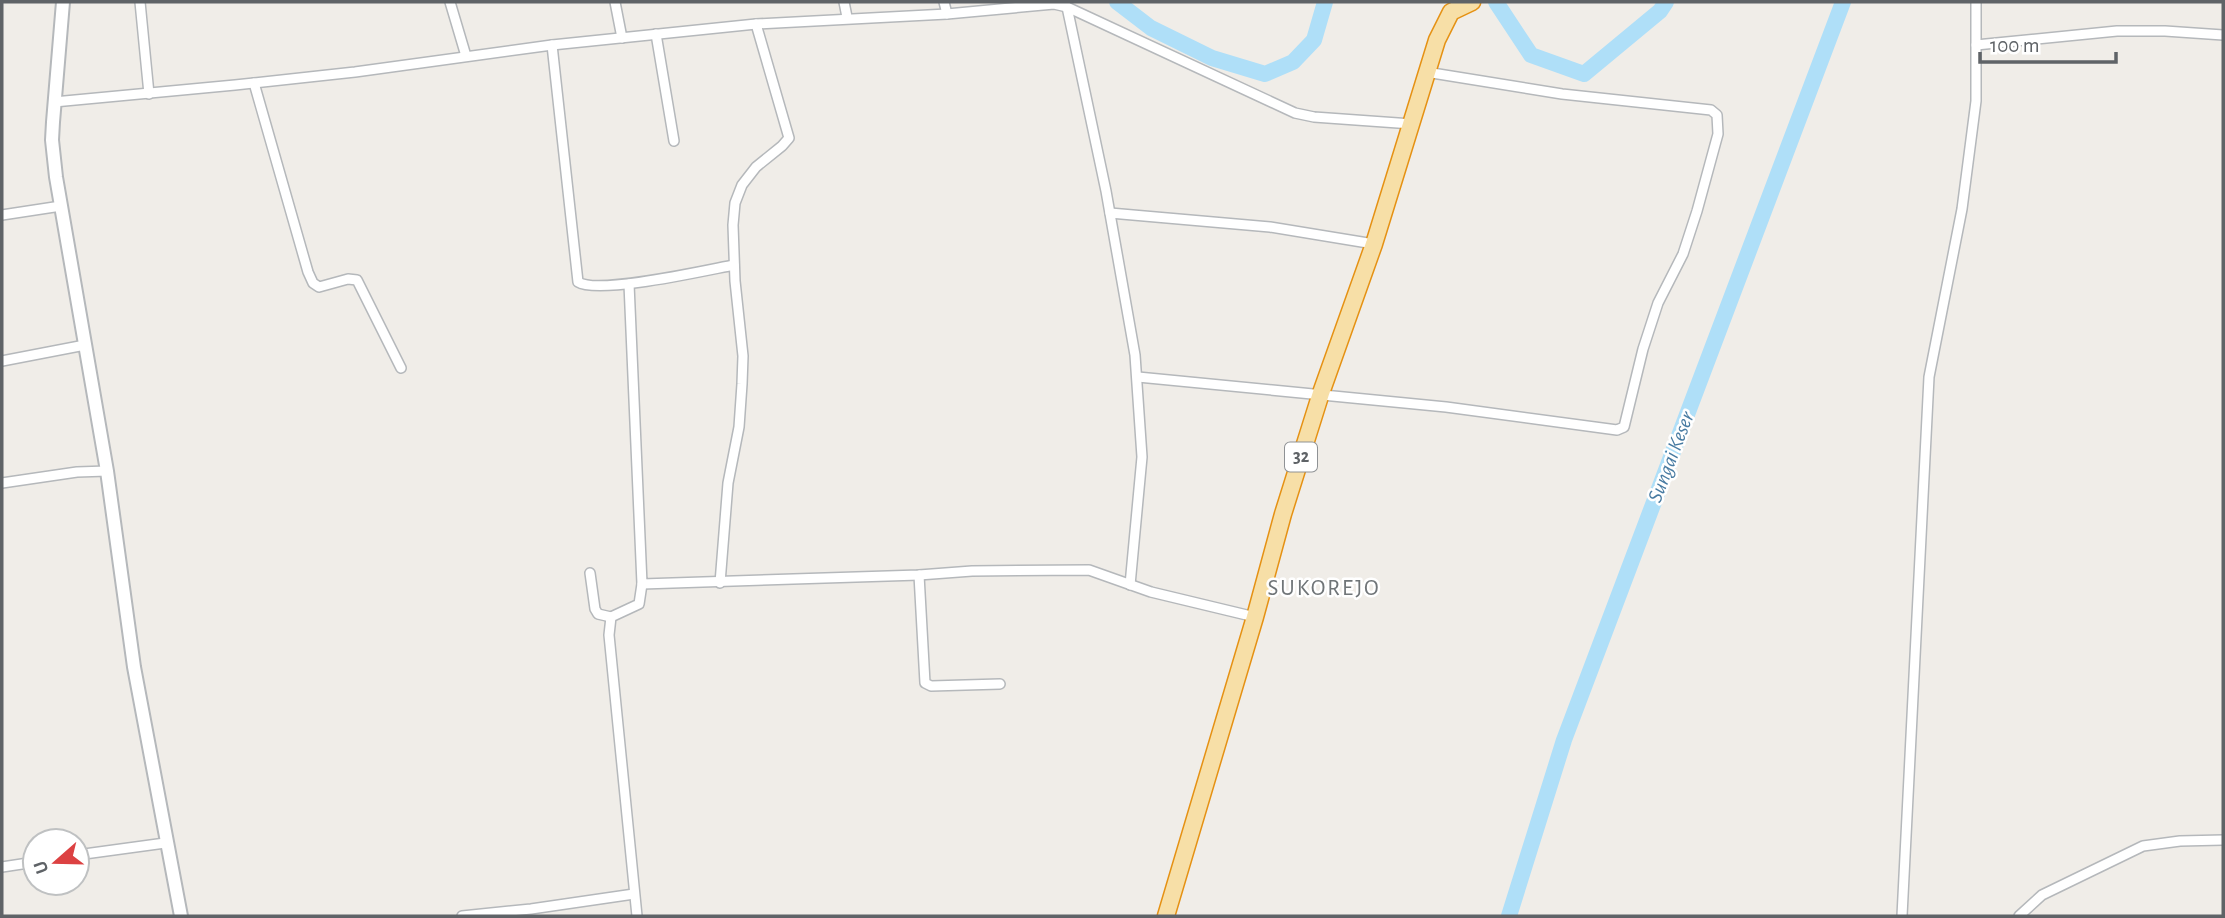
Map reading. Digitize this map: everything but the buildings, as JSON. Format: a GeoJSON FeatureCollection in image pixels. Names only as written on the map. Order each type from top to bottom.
{"type":"FeatureCollection","features":[{"type":"Feature","properties":{"kind":"highway","name":"32"},"geometry":{"type":"LineString","coordinates":[[1166,916],[1283,514],[1321,393],[1374,244],[1426,72],[1451,12],[1465,4]]}},
{"type":"Feature","properties":{"kind":"street"},"geometry":{"type":"LineString","coordinates":[[63,2],[52,141],[107,471],[134,667],[165,843],[181,916]]}},
{"type":"Feature","properties":{"kind":"street"},"geometry":{"type":"LineString","coordinates":[[140,2],[149,94]]}},
{"type":"Feature","properties":{"kind":"street"},"geometry":{"type":"LineString","coordinates":[[450,2],[466,57]]}},
{"type":"Feature","properties":{"kind":"street"},"geometry":{"type":"LineString","coordinates":[[615,2],[622,38]]}},
{"type":"Feature","properties":{"kind":"street"},"geometry":{"type":"LineString","coordinates":[[844,2],[847,18]]}},
{"type":"Feature","properties":{"kind":"street"},"geometry":{"type":"LineString","coordinates":[[944,2],[947,14]]}},
{"type":"Feature","properties":{"kind":"street"},"geometry":{"type":"LineString","coordinates":[[1902,916],[1929,377],[1962,209],[1976,101],[1976,2]]}},
{"type":"Feature","properties":{"kind":"street"},"geometry":{"type":"LineString","coordinates":[[54,102],[355,72],[552,45],[756,24],[947,14],[1054,4],[1067,7],[1295,113],[1314,117],[1412,124]]}},
{"type":"Feature","properties":{"kind":"street"},"geometry":{"type":"LineString","coordinates":[[1067,7],[1110,214],[1138,377],[1142,457],[1130,585]]}},
{"type":"Feature","properties":{"kind":"street"},"geometry":{"type":"LineString","coordinates":[[720,583],[728,483],[739,428],[742,384],[743,356],[734,265],[735,203],[742,185],[756,167],[789,138],[756,24]]}},
{"type":"Feature","properties":{"kind":"street"},"geometry":{"type":"LineString","coordinates":[[1976,45],[2117,30],[2223,35]]}},
{"type":"Feature","properties":{"kind":"street"},"geometry":{"type":"LineString","coordinates":[[656,34],[674,141]]}},
{"type":"Feature","properties":{"kind":"street"},"geometry":{"type":"LineString","coordinates":[[552,45],[571,200],[577,278],[582,285],[629,284],[734,265]]}},
{"type":"Feature","properties":{"kind":"street"},"geometry":{"type":"LineString","coordinates":[[1138,377],[1321,393],[1619,430],[1626,423],[1643,349],[1658,303],[1683,254],[1718,134],[1717,115],[1711,110],[1562,94],[1426,72]]}},
{"type":"Feature","properties":{"kind":"street"},"geometry":{"type":"LineString","coordinates":[[254,83],[313,283],[319,287],[350,279],[357,280],[401,368]]}},
{"type":"Feature","properties":{"kind":"street"},"geometry":{"type":"LineString","coordinates":[[2,215],[61,206]]}},
{"type":"Feature","properties":{"kind":"street"},"geometry":{"type":"LineString","coordinates":[[1110,214],[1270,227],[1374,244]]}},
{"type":"Feature","properties":{"kind":"street"},"geometry":{"type":"LineString","coordinates":[[590,573],[598,614],[611,617],[639,604],[642,584],[629,284]]}},
{"type":"Feature","properties":{"kind":"street"},"geometry":{"type":"LineString","coordinates":[[2,361],[85,345]]}},
{"type":"Feature","properties":{"kind":"street"},"geometry":{"type":"LineString","coordinates":[[2,483],[77,472],[107,471]]}},
{"type":"Feature","properties":{"kind":"street"},"geometry":{"type":"LineString","coordinates":[[642,584],[919,575],[972,570],[1090,570],[1151,592],[1255,617]]}},
{"type":"Feature","properties":{"kind":"street"},"geometry":{"type":"LineString","coordinates":[[919,575],[925,683],[931,686],[1000,684]]}},
{"type":"Feature","properties":{"kind":"street"},"geometry":{"type":"LineString","coordinates":[[611,617],[609,635],[637,916]]}},
{"type":"Feature","properties":{"kind":"street"},"geometry":{"type":"LineString","coordinates":[[2019,916],[2042,895],[2128,852],[2156,844],[2223,840]]}},
{"type":"Feature","properties":{"kind":"street"},"geometry":{"type":"LineString","coordinates":[[91,853],[165,843]]}},
{"type":"Feature","properties":{"kind":"street"},"geometry":{"type":"LineString","coordinates":[[2,867],[21,864]]}},
{"type":"Feature","properties":{"kind":"street"},"geometry":{"type":"LineString","coordinates":[[462,916],[634,894]]}},
{"type":"Feature","properties":{"kind":"waterway","name":"Sungai Keser"},"geometry":{"type":"LineString","coordinates":[[1117,2],[1151,28],[1212,58],[1265,74],[1293,62],[1314,40],[1325,2]]}},
{"type":"Feature","properties":{"kind":"waterway","name":"Sungai Keser"},"geometry":{"type":"LineString","coordinates":[[1496,2],[1531,55],[1584,74],[1660,11],[1666,2]]}},
{"type":"Feature","properties":{"kind":"waterway","name":"Sungai Keser"},"geometry":{"type":"LineString","coordinates":[[1509,916],[1564,740],[1843,2]]}},
{"type":"Feature","properties":{"kind":"district","name":"SUKOREJO"},"geometry":{"type":"Point","coordinates":[1324,588]}}]}
